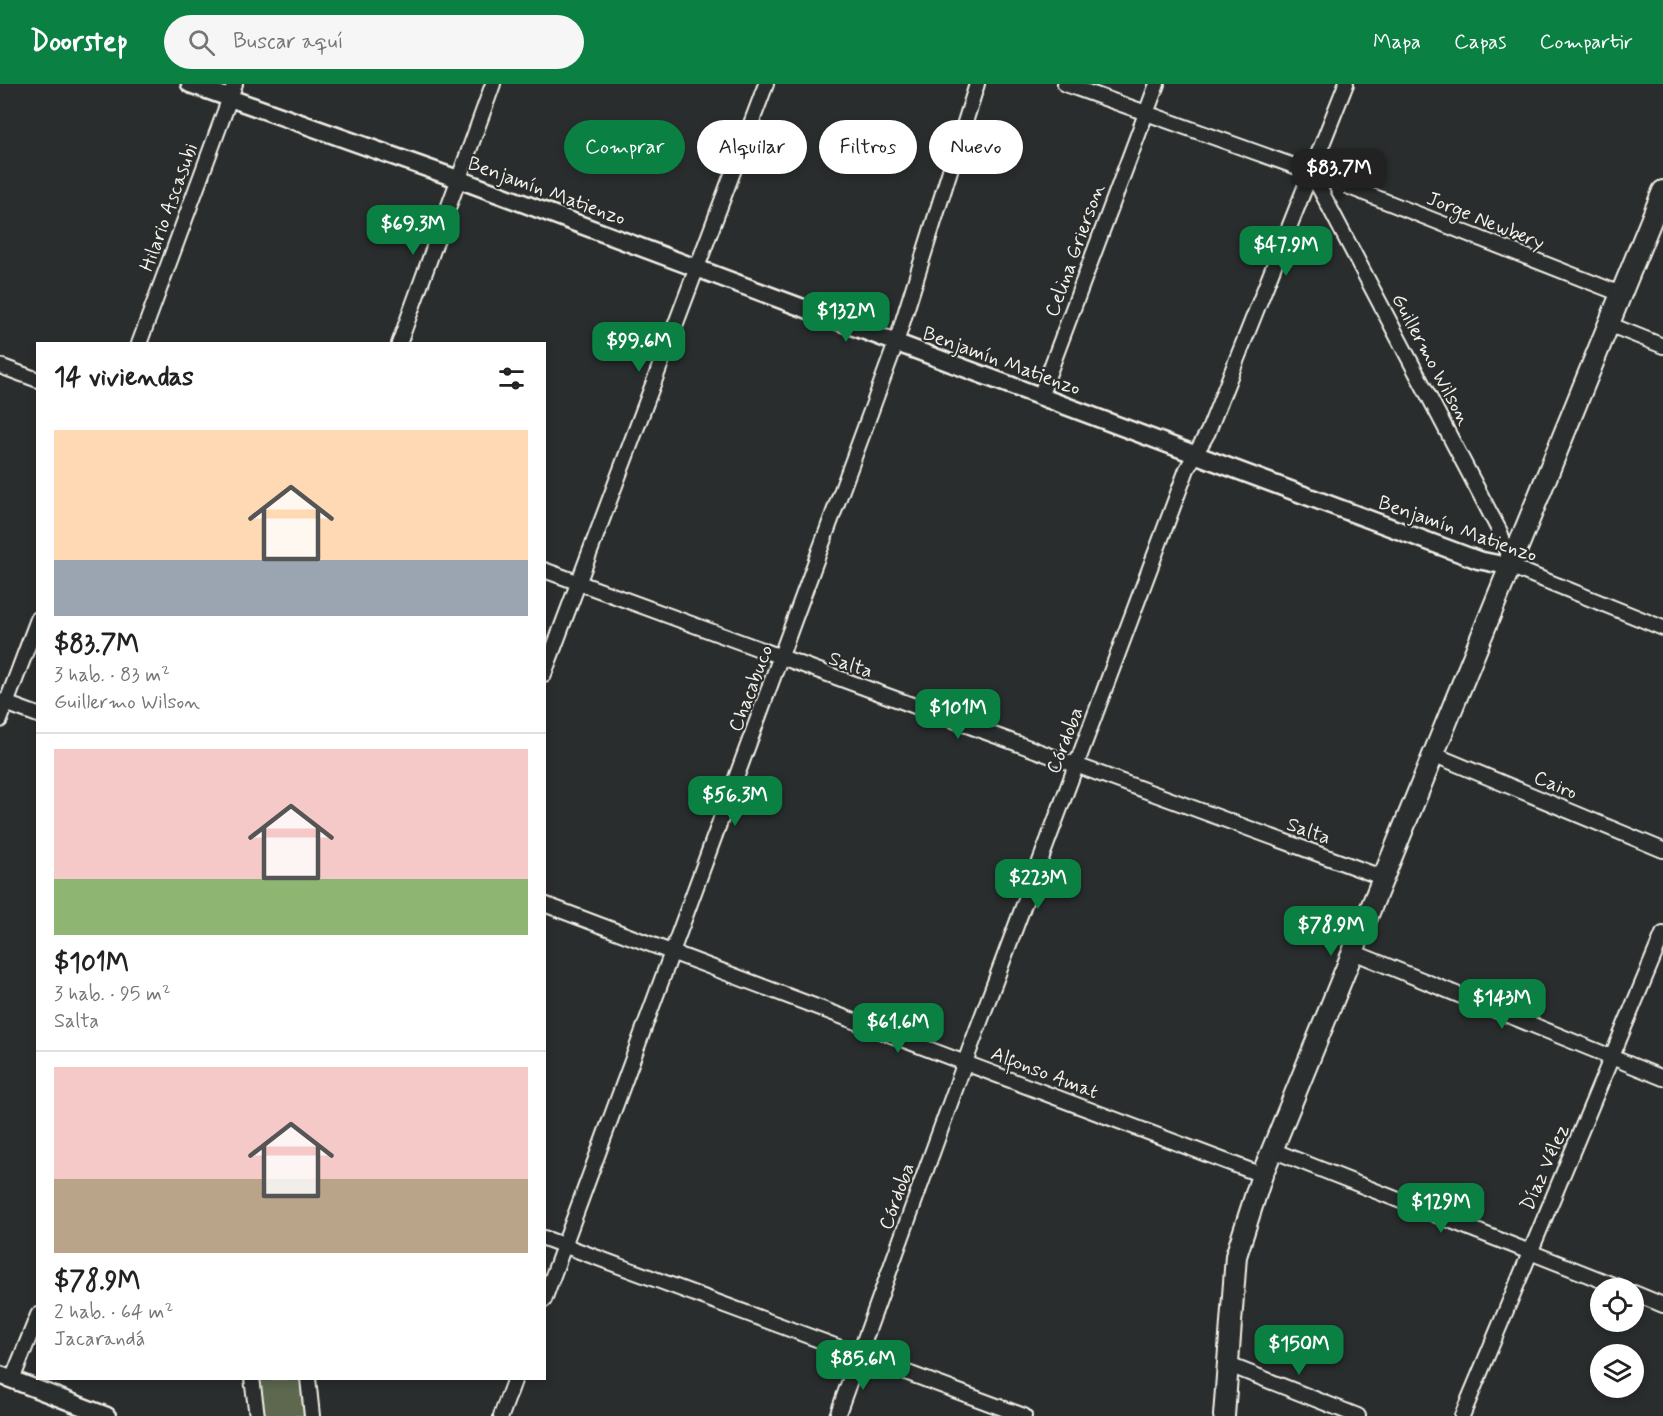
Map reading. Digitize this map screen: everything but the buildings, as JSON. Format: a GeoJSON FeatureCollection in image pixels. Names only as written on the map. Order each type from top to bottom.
{"type":"FeatureCollection","features":[{"type":"Feature","properties":{"kind":"main road"},"geometry":{"type":"LineString","coordinates":[[1224,1416],[1229,1365],[1232,1281],[1236,1256],[1262,1174],[1512,567],[1663,191]]}},
{"type":"Feature","properties":{"kind":"street","name":"Benjamín Matienzo"},"geometry":{"type":"LineString","coordinates":[[190,84],[232,91],[458,179],[1195,455],[1478,560],[1512,567],[1663,628]]}},
{"type":"Feature","properties":{"kind":"street"},"geometry":{"type":"LineString","coordinates":[[400,342],[493,84]]}},
{"type":"Feature","properties":{"kind":"street"},"geometry":{"type":"LineString","coordinates":[[546,668],[766,84]]}},
{"type":"Feature","properties":{"kind":"street","name":"Chacabuco"},"geometry":{"type":"LineString","coordinates":[[546,1295],[896,343],[977,84]]}},
{"type":"Feature","properties":{"kind":"street","name":"Jorge Newbery"},"geometry":{"type":"LineString","coordinates":[[1065,84],[1311,172],[1621,294]]}},
{"type":"Feature","properties":{"kind":"street","name":"Celina Grierson"},"geometry":{"type":"LineString","coordinates":[[1040,397],[1157,84]]}},
{"type":"Feature","properties":{"kind":"street","name":"Córdoba"},"geometry":{"type":"LineString","coordinates":[[837,1416],[1076,764],[1195,455],[1208,432],[1346,84]]}},
{"type":"Feature","properties":{"kind":"street","name":"Hilario Ascasubi"},"geometry":{"type":"LineString","coordinates":[[140,342],[232,91]]}},
{"type":"Feature","properties":{"kind":"street","name":"Guillermo Wilson"},"geometry":{"type":"LineString","coordinates":[[1311,172],[1500,532],[1512,567]]}},
{"type":"Feature","properties":{"kind":"street"},"geometry":{"type":"LineString","coordinates":[[1608,324],[1663,346]]}},
{"type":"Feature","properties":{"kind":"street"},"geometry":{"type":"LineString","coordinates":[[0,366],[36,379]]}},
{"type":"Feature","properties":{"kind":"street","name":"Salta"},"geometry":{"type":"LineString","coordinates":[[546,571],[781,660],[1076,764],[1384,878]]}},
{"type":"Feature","properties":{"kind":"street"},"geometry":{"type":"LineString","coordinates":[[0,720],[3,702],[36,624]]}},
{"type":"Feature","properties":{"kind":"street"},"geometry":{"type":"LineString","coordinates":[[3,702],[36,714]]}},
{"type":"Feature","properties":{"kind":"street","name":"Cairo"},"geometry":{"type":"LineString","coordinates":[[1435,755],[1663,850]]}},
{"type":"Feature","properties":{"kind":"street","name":"Alfonso Amat"},"geometry":{"type":"LineString","coordinates":[[546,905],[1262,1174]]}},
{"type":"Feature","properties":{"kind":"street","name":"Díaz Vélez"},"geometry":{"type":"LineString","coordinates":[[1462,1416],[1663,934]]}},
{"type":"Feature","properties":{"kind":"street"},"geometry":{"type":"LineString","coordinates":[[1353,952],[1663,1078]]}},
{"type":"Feature","properties":{"kind":"street"},"geometry":{"type":"LineString","coordinates":[[1272,1150],[1596,1278]]}},
{"type":"Feature","properties":{"kind":"street"},"geometry":{"type":"LineString","coordinates":[[546,1239],[1024,1416]]}},
{"type":"Feature","properties":{"kind":"street"},"geometry":{"type":"LineString","coordinates":[[1644,1297],[1663,1305]]}},
{"type":"Feature","properties":{"kind":"street"},"geometry":{"type":"LineString","coordinates":[[36,1319],[6,1377],[107,1416]]}},
{"type":"Feature","properties":{"kind":"street"},"geometry":{"type":"LineString","coordinates":[[1229,1365],[1358,1416]]}},
{"type":"Feature","properties":{"kind":"street"},"geometry":{"type":"LineString","coordinates":[[252,1380],[257,1416]]}},
{"type":"Feature","properties":{"kind":"street"},"geometry":{"type":"LineString","coordinates":[[308,1380],[312,1416]]}},
{"type":"Feature","properties":{"kind":"street"},"geometry":{"type":"LineString","coordinates":[[501,1416],[514,1380]]}},
{"type":"Feature","properties":{"kind":"green space"},"geometry":{"type":"Polygon","coordinates":[[[252,1380],[308,1380],[312,1416],[257,1416],[252,1380]]]}}]}
